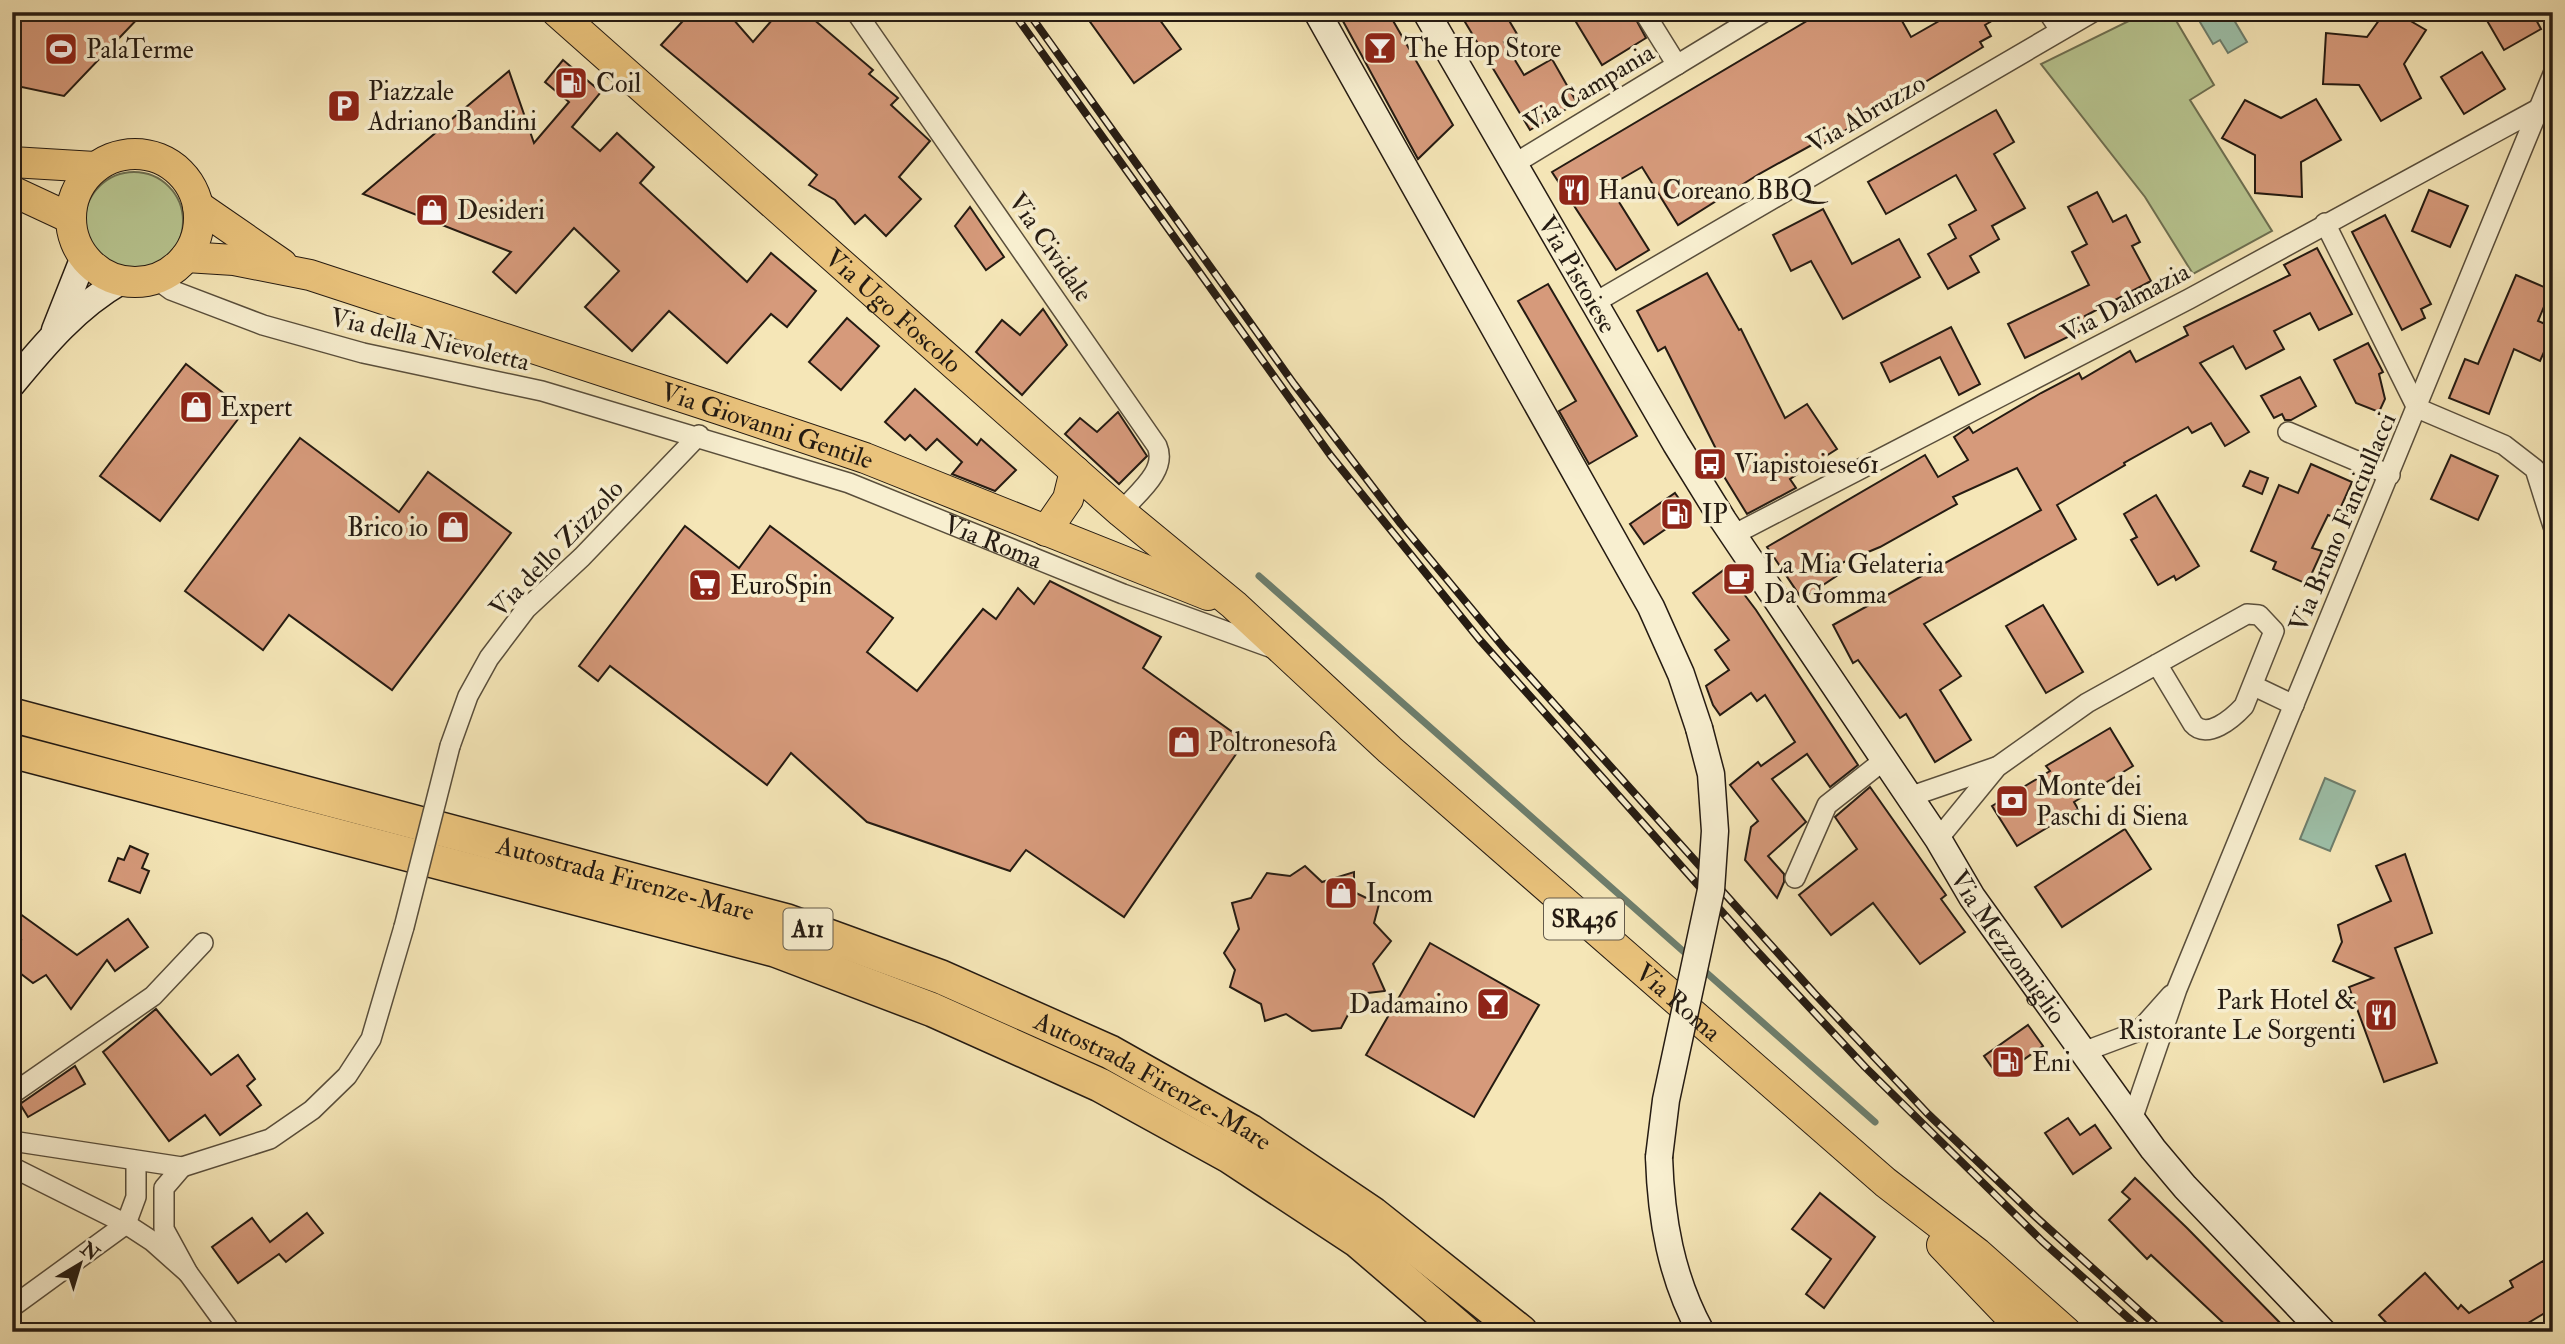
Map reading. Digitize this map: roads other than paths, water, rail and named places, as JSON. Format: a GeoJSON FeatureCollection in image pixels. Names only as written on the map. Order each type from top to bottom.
{"type":"FeatureCollection","features":[{"type":"Feature","properties":{"kind":"highway","name":"Autostrada Firenze-Mare"},"geometry":{"type":"LineString","coordinates":[[12,715],[787,921],[941,977],[1110,1052],[1250,1131],[1373,1214],[1521,1332]]}},
{"type":"Feature","properties":{"kind":"highway","name":"Autostrada Firenze-Mare"},"geometry":{"type":"LineString","coordinates":[[12,751],[775,950],[933,1010],[1100,1085],[1229,1156],[1358,1241],[1464,1332]]}},
{"type":"Feature","properties":{"kind":"main road","name":"Via Ugo Foscolo"},"geometry":{"type":"LineString","coordinates":[[557,12],[1121,512],[1234,605]]}},
{"type":"Feature","properties":{"kind":"main road"},"geometry":{"type":"LineString","coordinates":[[1317,12],[1651,607],[1681,674],[1699,728],[1711,774],[1715,831],[1711,890],[1666,1100],[1659,1157],[1660,1207],[1668,1246],[1686,1304],[1701,1332]]}},
{"type":"Feature","properties":{"kind":"main road","name":"Via Pistoiese"},"geometry":{"type":"LineString","coordinates":[[1426,12],[1594,303],[1733,535]]}},
{"type":"Feature","properties":{"kind":"main road"},"geometry":{"type":"LineString","coordinates":[[122,155],[152,155],[178,170],[188,181],[198,206],[197,233],[186,257],[177,267],[156,279],[121,281],[100,272],[83,257],[74,239],[70,218],[76,190],[95,167],[122,155]]}},
{"type":"Feature","properties":{"kind":"main road"},"geometry":{"type":"LineString","coordinates":[[12,162],[95,167]]}},
{"type":"Feature","properties":{"kind":"main road"},"geometry":{"type":"LineString","coordinates":[[12,191],[70,218]]}},
{"type":"Feature","properties":{"kind":"main road"},"geometry":{"type":"LineString","coordinates":[[198,206],[291,270]]}},
{"type":"Feature","properties":{"kind":"main road"},"geometry":{"type":"LineString","coordinates":[[53,335],[83,257]]}},
{"type":"Feature","properties":{"kind":"main road"},"geometry":{"type":"LineString","coordinates":[[186,257],[234,260],[291,270]]}},
{"type":"Feature","properties":{"kind":"main road","name":"Via Giovanni Gentile"},"geometry":{"type":"LineString","coordinates":[[291,270],[853,454],[1234,605]]}},
{"type":"Feature","properties":{"kind":"main road"},"geometry":{"type":"LineString","coordinates":[[12,384],[53,335],[95,296],[121,281]]}},
{"type":"Feature","properties":{"kind":"main road"},"geometry":{"type":"LineString","coordinates":[[1046,531],[1068,499],[1075,471]]}},
{"type":"Feature","properties":{"kind":"main road","name":"Via Mezzomiglio"},"geometry":{"type":"LineString","coordinates":[[1733,535],[1938,839],[1972,897],[2132,1120],[2185,1187],[2323,1332]]}},
{"type":"Feature","properties":{"kind":"main road","name":"Via Roma"},"geometry":{"type":"LineString","coordinates":[[1234,605],[1390,750],[1885,1182],[1977,1253],[2066,1332]]}},
{"type":"Feature","properties":{"kind":"main road","name":"Via Roma"},"geometry":{"type":"LineString","coordinates":[[1885,1182],[2025,1332]]}},
{"type":"Feature","properties":{"kind":"street","name":"Via Cividale"},"geometry":{"type":"LineString","coordinates":[[856,12],[1157,446],[1161,457],[1158,468],[1121,512]]}},
{"type":"Feature","properties":{"kind":"street"},"geometry":{"type":"LineString","coordinates":[[1644,12],[1677,65]]}},
{"type":"Feature","properties":{"kind":"street","name":"Via Campania"},"geometry":{"type":"LineString","coordinates":[[1514,164],[1764,12]]}},
{"type":"Feature","properties":{"kind":"street"},"geometry":{"type":"LineString","coordinates":[[2048,12],[2060,30]]}},
{"type":"Feature","properties":{"kind":"street","name":"Via Abruzzo"},"geometry":{"type":"LineString","coordinates":[[1594,303],[2093,12]]}},
{"type":"Feature","properties":{"kind":"street","name":"Via Bruno Fanciullacci"},"geometry":{"type":"LineString","coordinates":[[2132,1120],[2177,989],[2553,74]]}},
{"type":"Feature","properties":{"kind":"street","name":"Via Dalmazia"},"geometry":{"type":"LineString","coordinates":[[1733,535],[2189,299],[2538,110]]}},
{"type":"Feature","properties":{"kind":"street"},"geometry":{"type":"LineString","coordinates":[[2325,223],[2417,408],[2504,445],[2535,469],[2553,526]]}},
{"type":"Feature","properties":{"kind":"street","name":"Via della Nievoletta"},"geometry":{"type":"LineString","coordinates":[[156,279],[171,290],[263,325],[363,353],[542,391],[699,435]]}},
{"type":"Feature","properties":{"kind":"street"},"geometry":{"type":"LineString","coordinates":[[2288,432],[2390,475]]}},
{"type":"Feature","properties":{"kind":"street","name":"Via Roma"},"geometry":{"type":"LineString","coordinates":[[699,435],[849,483],[1123,594],[1286,653]]}},
{"type":"Feature","properties":{"kind":"street","name":"Via dello Zizzolo"},"geometry":{"type":"LineString","coordinates":[[182,1167],[270,1139],[312,1110],[346,1076],[371,1040],[404,927],[450,746],[468,696],[489,658],[526,609],[629,511],[699,435]]}},
{"type":"Feature","properties":{"kind":"street"},"geometry":{"type":"LineString","coordinates":[[1938,839],[1997,767],[2087,703],[2157,664],[2247,614],[2259,615],[2274,631],[2254,686],[2236,715],[2206,732],[2199,731],[2157,664]]}},
{"type":"Feature","properties":{"kind":"street"},"geometry":{"type":"LineString","coordinates":[[2254,686],[2294,705]]}},
{"type":"Feature","properties":{"kind":"street"},"geometry":{"type":"LineString","coordinates":[[1795,878],[1827,805],[1883,761]]}},
{"type":"Feature","properties":{"kind":"street"},"geometry":{"type":"LineString","coordinates":[[1909,797],[1997,767]]}},
{"type":"Feature","properties":{"kind":"street"},"geometry":{"type":"LineString","coordinates":[[12,1094],[153,996],[203,943]]}},
{"type":"Feature","properties":{"kind":"street","name":"Via Bruno Fanciullacci"},"geometry":{"type":"LineString","coordinates":[[2083,1052],[2139,1031],[2177,989]]}},
{"type":"Feature","properties":{"kind":"street"},"geometry":{"type":"LineString","coordinates":[[12,1141],[182,1167]]}},
{"type":"Feature","properties":{"kind":"street"},"geometry":{"type":"LineString","coordinates":[[12,1307],[126,1224],[136,1197],[136,1162]]}},
{"type":"Feature","properties":{"kind":"street"},"geometry":{"type":"LineString","coordinates":[[12,1167],[126,1224],[152,1241],[188,1273]]}},
{"type":"Feature","properties":{"kind":"street"},"geometry":{"type":"LineString","coordinates":[[182,1167],[164,1188],[164,1229],[188,1273],[231,1332]]}},
{"type":"Feature","properties":{"kind":"waterway"},"geometry":{"type":"LineString","coordinates":[[1259,576],[1692,959]]}},
{"type":"Feature","properties":{"kind":"waterway"},"geometry":{"type":"LineString","coordinates":[[1700,967],[1875,1122]]}},
{"type":"Feature","properties":{"kind":"railway"},"geometry":{"type":"LineString","coordinates":[[1013,12],[1331,456],[1479,639],[1755,949],[1865,1067],[2042,1241],[2144,1332]]}},
{"type":"Feature","properties":{"kind":"railway"},"geometry":{"type":"LineString","coordinates":[[1028,12],[1294,384],[1401,524],[1504,648],[1814,993],[1928,1114],[2037,1218],[2163,1332]]}},
{"type":"Feature","properties":{"kind":"place","name":"The Hop Store"},"geometry":{"type":"Point","coordinates":[1380,48]}},
{"type":"Feature","properties":{"kind":"place","name":"PalaTerme"},"geometry":{"type":"Point","coordinates":[61,49]}},
{"type":"Feature","properties":{"kind":"place","name":"Coil"},"geometry":{"type":"Point","coordinates":[571,83]}},
{"type":"Feature","properties":{"kind":"place","name":"Piazzale Adriano Bandini"},"geometry":{"type":"Point","coordinates":[344,106]}},
{"type":"Feature","properties":{"kind":"place","name":"Hanu Coreano BBQ"},"geometry":{"type":"Point","coordinates":[1574,190]}},
{"type":"Feature","properties":{"kind":"place","name":"Desideri"},"geometry":{"type":"Point","coordinates":[432,210]}},
{"type":"Feature","properties":{"kind":"place","name":"Expert"},"geometry":{"type":"Point","coordinates":[196,407]}},
{"type":"Feature","properties":{"kind":"place","name":"Viapistoiese61"},"geometry":{"type":"Point","coordinates":[1710,464]}},
{"type":"Feature","properties":{"kind":"place","name":"IP"},"geometry":{"type":"Point","coordinates":[1677,514]}},
{"type":"Feature","properties":{"kind":"place","name":"Brico io"},"geometry":{"type":"Point","coordinates":[453,527]}},
{"type":"Feature","properties":{"kind":"place","name":"La Mia Gelateria Da Gomma"},"geometry":{"type":"Point","coordinates":[1739,579]}},
{"type":"Feature","properties":{"kind":"place","name":"EuroSpin"},"geometry":{"type":"Point","coordinates":[705,585]}},
{"type":"Feature","properties":{"kind":"place","name":"Poltronesofà"},"geometry":{"type":"Point","coordinates":[1184,742]}},
{"type":"Feature","properties":{"kind":"place","name":"Monte dei Paschi di Siena"},"geometry":{"type":"Point","coordinates":[2012,801]}},
{"type":"Feature","properties":{"kind":"place","name":"Incom"},"geometry":{"type":"Point","coordinates":[1341,893]}},
{"type":"Feature","properties":{"kind":"place","name":"Dadamaino"},"geometry":{"type":"Point","coordinates":[1493,1004]}},
{"type":"Feature","properties":{"kind":"place","name":"Park Hotel & Ristorante Le Sorgenti"},"geometry":{"type":"Point","coordinates":[2381,1015]}},
{"type":"Feature","properties":{"kind":"place","name":"Eni"},"geometry":{"type":"Point","coordinates":[2008,1062]}}]}
